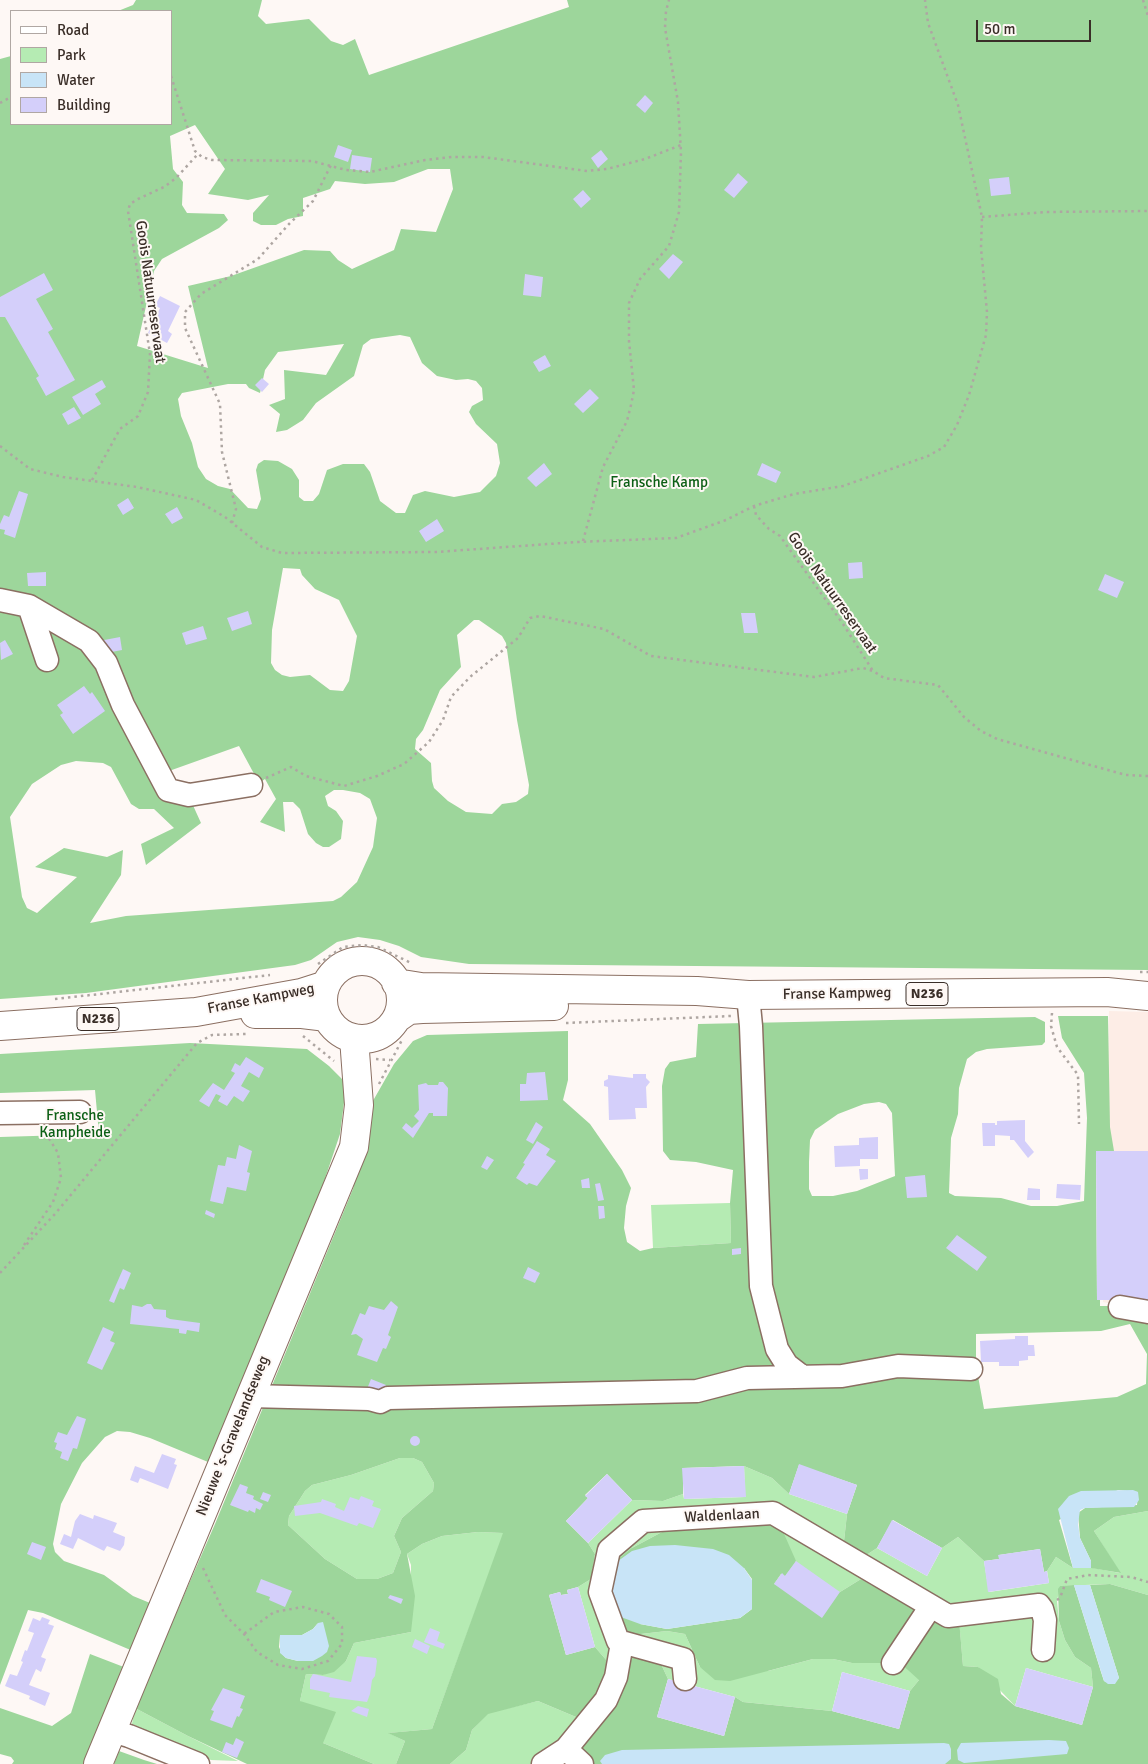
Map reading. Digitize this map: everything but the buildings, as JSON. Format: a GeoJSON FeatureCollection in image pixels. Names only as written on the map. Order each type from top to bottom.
{"type":"FeatureCollection","features":[{"type":"Feature","properties":{"kind":"main road"},"geometry":{"type":"LineString","coordinates":[[359,961],[382,967],[396,983],[401,997],[399,1011],[383,1031],[343,1034],[332,1026],[327,1017],[323,1002],[326,985],[337,970],[359,961]]}},
{"type":"Feature","properties":{"kind":"main road","name":"Franse Kampweg"},"geometry":{"type":"LineString","coordinates":[[396,983],[421,987],[697,991],[748,995],[1107,992],[1148,996]]}},
{"type":"Feature","properties":{"kind":"main road","name":"Franse Kampweg"},"geometry":{"type":"LineString","coordinates":[[196,1012],[301,992],[326,985]]}},
{"type":"Feature","properties":{"kind":"main road","name":"Franse Kampweg"},"geometry":{"type":"LineString","coordinates":[[1107,992],[1148,986]]}},
{"type":"Feature","properties":{"kind":"main road","name":"Franse Kampweg"},"geometry":{"type":"LineString","coordinates":[[383,1031],[409,1010],[698,1002],[748,995]]}},
{"type":"Feature","properties":{"kind":"main road","name":"Franse Kampweg"},"geometry":{"type":"LineString","coordinates":[[0,1026],[196,1012],[302,1014],[327,1017]]}},
{"type":"Feature","properties":{"kind":"main road","name":"Nieuwe 's-Gravelandseweg"},"geometry":{"type":"LineString","coordinates":[[98,1764],[249,1396],[354,1147],[359,1105],[367,1087],[383,1031]]}},
{"type":"Feature","properties":{"kind":"street"},"geometry":{"type":"LineString","coordinates":[[0,600],[29,606],[89,640],[106,663],[123,705],[168,790],[189,795],[251,785]]}},
{"type":"Feature","properties":{"kind":"street"},"geometry":{"type":"LineString","coordinates":[[29,606],[47,660]]}},
{"type":"Feature","properties":{"kind":"street"},"geometry":{"type":"LineString","coordinates":[[748,995],[751,1026],[762,1286],[777,1349],[788,1365],[800,1376]]}},
{"type":"Feature","properties":{"kind":"street"},"geometry":{"type":"LineString","coordinates":[[11,1113],[80,1112]]}},
{"type":"Feature","properties":{"kind":"street"},"geometry":{"type":"LineString","coordinates":[[1120,1307],[1148,1312]]}},
{"type":"Feature","properties":{"kind":"street"},"geometry":{"type":"LineString","coordinates":[[249,1396],[369,1399],[380,1402],[388,1398],[697,1391],[747,1378],[842,1376],[898,1366],[971,1369]]}},
{"type":"Feature","properties":{"kind":"street","name":"Waldenlaan"},"geometry":{"type":"LineString","coordinates":[[622,1643],[618,1641],[600,1592],[609,1550],[643,1521],[773,1514],[940,1611]]}},
{"type":"Feature","properties":{"kind":"street"},"geometry":{"type":"LineString","coordinates":[[892,1663],[940,1611],[1039,1605],[1045,1620],[1043,1650]]}},
{"type":"Feature","properties":{"kind":"street"},"geometry":{"type":"LineString","coordinates":[[543,1764],[566,1749],[606,1700],[616,1677],[622,1643],[683,1659],[685,1679]]}},
{"type":"Feature","properties":{"kind":"street"},"geometry":{"type":"LineString","coordinates":[[112,1731],[198,1764]]}},
{"type":"Feature","properties":{"kind":"street"},"geometry":{"type":"LineString","coordinates":[[566,1749],[582,1764]]}},
{"type":"Feature","properties":{"kind":"path"},"geometry":{"type":"LineString","coordinates":[[583,541],[603,467],[627,421],[631,405],[634,375],[629,341],[629,303],[640,279],[660,258],[674,235],[680,212],[681,145],[678,102],[665,28],[669,0]]}},
{"type":"Feature","properties":{"kind":"path"},"geometry":{"type":"LineString","coordinates":[[0,446],[30,469],[62,477],[92,480],[196,500],[232,523],[262,547],[282,553],[436,552],[583,541],[676,538],[726,520],[754,506],[794,494],[843,486],[928,456],[944,447],[958,426],[986,335],[987,312],[981,248],[982,217],[958,105],[928,23],[926,0]]}},
{"type":"Feature","properties":{"kind":"path"},"geometry":{"type":"LineString","coordinates":[[1143,0],[1148,16]]}},
{"type":"Feature","properties":{"kind":"path"},"geometry":{"type":"LineString","coordinates":[[172,79],[191,142],[198,154],[212,160],[312,161],[346,170],[370,172],[425,160],[452,157],[482,157],[587,171],[607,169],[645,159],[681,145]]}},
{"type":"Feature","properties":{"kind":"path","name":"Goois Natuurreservaat"},"geometry":{"type":"LineString","coordinates":[[92,480],[120,429],[138,416],[148,392],[150,354],[128,211],[130,204],[164,188],[198,154]]}},
{"type":"Feature","properties":{"kind":"path"},"geometry":{"type":"LineString","coordinates":[[232,523],[236,509],[222,452],[220,404],[185,328],[185,312],[201,294],[258,259],[289,224],[314,201],[331,165]]}},
{"type":"Feature","properties":{"kind":"path"},"geometry":{"type":"LineString","coordinates":[[982,217],[1037,212],[1148,211]]}},
{"type":"Feature","properties":{"kind":"path","name":"Goois Natuurreservaat"},"geometry":{"type":"LineString","coordinates":[[754,506],[756,515],[769,529],[780,536],[873,671]]}},
{"type":"Feature","properties":{"kind":"path"},"geometry":{"type":"LineString","coordinates":[[251,785],[291,767],[306,776],[344,786],[377,776],[404,764],[430,742],[443,720],[451,697],[470,677],[518,638],[530,618],[540,616],[604,629],[651,656],[814,677],[863,668],[873,671],[884,678],[938,685],[964,717],[981,731],[997,739],[1126,775],[1148,776]]}},
{"type":"Feature","properties":{"kind":"path"},"geometry":{"type":"LineString","coordinates":[[1052,992],[1051,1026],[1057,1047],[1078,1076],[1079,1124]]}},
{"type":"Feature","properties":{"kind":"path"},"geometry":{"type":"LineString","coordinates":[[383,1031],[391,1060]]}},
{"type":"Feature","properties":{"kind":"path"},"geometry":{"type":"LineString","coordinates":[[0,1273],[54,1214],[197,1043],[212,1035],[254,1034]]}},
{"type":"Feature","properties":{"kind":"path"},"geometry":{"type":"LineString","coordinates":[[294,1035],[303,1036],[332,1058]]}},
{"type":"Feature","properties":{"kind":"path"},"geometry":{"type":"LineString","coordinates":[[11,1113],[43,1129],[58,1153],[61,1178],[53,1202],[19,1252]]}},
{"type":"Feature","properties":{"kind":"path"},"geometry":{"type":"LineString","coordinates":[[191,1541],[225,1615],[244,1634],[257,1652],[278,1665],[302,1669],[328,1661],[342,1644],[342,1627],[330,1614],[302,1607],[274,1612],[244,1634]]}},
{"type":"Feature","properties":{"kind":"path"},"geometry":{"type":"LineString","coordinates":[[1042,1609],[1060,1598],[1067,1579],[1088,1575],[1131,1577],[1148,1582]]}},
{"type":"Feature","properties":{"kind":"shaded area"},"geometry":{"type":"Polygon","coordinates":[[[1109,1011],[1148,1012],[1148,1312],[1103,1302],[1109,1011]]]}},
{"type":"Feature","properties":{"kind":"green space","name":"Fransche Kamp"},"geometry":{"type":"Polygon","coordinates":[[[136,0],[262,0],[258,16],[266,24],[309,19],[331,41],[343,45],[355,39],[369,75],[569,7],[567,0],[1148,0],[1148,970],[469,964],[421,957],[399,946],[380,940],[358,937],[337,942],[311,960],[295,965],[86,993],[0,999],[0,59],[10,56],[10,125],[172,125],[172,10],[120,10],[133,5],[136,0]],[[195,125],[170,136],[173,169],[183,182],[182,205],[187,213],[224,214],[228,220],[219,228],[162,259],[154,271],[137,346],[208,368],[188,286],[231,276],[304,250],[330,251],[338,260],[352,269],[394,250],[401,229],[436,232],[453,189],[450,169],[428,169],[394,182],[365,184],[335,181],[330,189],[303,198],[303,216],[288,219],[276,225],[261,225],[253,221],[253,213],[269,195],[248,200],[208,194],[225,169],[195,125]],[[400,335],[371,339],[363,345],[354,376],[316,403],[303,420],[287,430],[276,432],[280,414],[269,405],[285,399],[284,370],[326,375],[344,344],[278,352],[265,370],[260,393],[249,388],[246,384],[228,384],[182,393],[178,399],[181,416],[192,443],[198,467],[206,479],[218,486],[230,489],[248,508],[257,509],[261,499],[256,470],[258,464],[264,460],[278,461],[292,469],[299,480],[299,497],[304,501],[313,501],[319,494],[327,470],[343,464],[364,464],[370,472],[380,501],[396,513],[405,513],[413,495],[425,491],[454,497],[480,492],[496,476],[500,463],[497,444],[476,424],[469,412],[472,406],[483,400],[482,388],[476,381],[468,379],[456,380],[437,376],[422,363],[410,337],[400,335]],[[283,568],[272,630],[271,663],[275,670],[282,675],[290,677],[310,675],[330,690],[343,691],[349,681],[357,636],[339,600],[315,589],[302,575],[300,569],[283,568]],[[474,620],[457,635],[461,667],[440,690],[423,730],[416,739],[415,749],[431,763],[434,788],[448,801],[466,812],[492,814],[502,804],[516,802],[528,794],[529,785],[506,643],[502,636],[479,620],[474,620]],[[239,746],[169,771],[191,801],[201,823],[146,865],[141,844],[174,828],[154,809],[139,809],[131,804],[111,767],[103,763],[76,761],[61,765],[32,784],[10,817],[22,897],[27,908],[37,913],[77,877],[35,867],[64,848],[107,857],[123,850],[121,875],[90,923],[126,916],[333,901],[341,897],[357,882],[373,847],[377,818],[370,799],[360,793],[334,790],[325,796],[328,806],[336,811],[343,821],[341,839],[329,847],[323,847],[316,843],[308,834],[300,809],[293,802],[283,802],[285,832],[260,822],[276,799],[265,779],[259,783],[239,746]]]}},
{"type":"Feature","properties":{"kind":"green space"},"geometry":{"type":"Polygon","coordinates":[[[1058,1016],[1108,1016],[1110,1127],[1114,1151],[1096,1152],[1097,1300],[1100,1300],[1100,1306],[1148,1306],[1148,1511],[1114,1517],[1094,1531],[1121,1573],[1091,1568],[1091,1561],[1080,1538],[1078,1513],[1085,1508],[1137,1505],[1138,1492],[1118,1490],[1059,1520],[1073,1568],[1056,1557],[1047,1571],[1044,1572],[1040,1549],[999,1555],[999,1559],[984,1561],[958,1537],[942,1548],[893,1520],[877,1548],[862,1558],[844,1541],[847,1514],[857,1485],[799,1465],[789,1494],[772,1478],[744,1466],[683,1468],[683,1494],[663,1501],[632,1500],[607,1474],[585,1495],[588,1498],[566,1521],[588,1543],[595,1554],[591,1579],[578,1587],[567,1590],[568,1594],[561,1595],[560,1592],[549,1595],[566,1655],[595,1647],[620,1676],[628,1655],[661,1664],[668,1679],[657,1717],[724,1736],[735,1697],[743,1702],[832,1711],[899,1729],[910,1691],[919,1680],[898,1661],[933,1612],[959,1619],[963,1666],[978,1667],[998,1679],[1001,1694],[1015,1706],[1082,1725],[1093,1687],[1091,1668],[1075,1657],[1065,1640],[1059,1621],[1058,1589],[1060,1586],[1074,1585],[1104,1681],[1112,1684],[1119,1678],[1090,1585],[1110,1584],[1148,1595],[1148,1764],[558,1764],[584,1736],[576,1717],[538,1701],[488,1714],[472,1730],[466,1750],[450,1764],[396,1764],[405,1741],[388,1733],[432,1729],[503,1533],[478,1532],[442,1536],[422,1544],[407,1554],[415,1596],[411,1632],[354,1643],[346,1661],[334,1672],[323,1675],[306,1674],[300,1701],[336,1712],[323,1743],[374,1764],[247,1764],[135,1708],[215,1524],[353,1189],[370,1106],[394,1064],[413,1041],[427,1035],[568,1031],[568,1080],[563,1100],[590,1124],[622,1170],[631,1188],[626,1206],[624,1228],[627,1242],[640,1251],[653,1248],[731,1243],[730,1203],[733,1170],[696,1162],[670,1160],[663,1151],[662,1086],[665,1069],[670,1062],[696,1057],[698,1024],[1035,1017],[1045,1022],[1045,1042],[1042,1045],[987,1049],[976,1052],[967,1059],[959,1088],[958,1114],[951,1138],[949,1193],[955,1196],[1001,1198],[1031,1206],[1057,1206],[1084,1201],[1087,1118],[1084,1073],[1062,1038],[1058,1016]],[[879,1102],[864,1104],[838,1114],[815,1130],[810,1140],[809,1162],[809,1189],[812,1196],[833,1196],[857,1191],[895,1176],[892,1113],[886,1104],[879,1102]],[[1130,1324],[1101,1331],[976,1334],[976,1365],[984,1409],[1117,1397],[1146,1384],[1147,1354],[1130,1324]],[[400,1458],[351,1475],[312,1485],[305,1491],[289,1516],[288,1525],[325,1559],[357,1579],[377,1579],[393,1573],[401,1552],[394,1536],[402,1518],[433,1491],[434,1483],[422,1462],[413,1458],[400,1458]],[[318,1623],[313,1629],[302,1635],[280,1635],[279,1647],[282,1654],[286,1658],[298,1661],[318,1623]]]}},
{"type":"Feature","properties":{"kind":"green space"},"geometry":{"type":"Polygon","coordinates":[[[190,1043],[307,1049],[329,1066],[342,1079],[346,1087],[340,1134],[298,1259],[251,1359],[208,1462],[150,1438],[130,1432],[117,1431],[105,1437],[82,1463],[61,1504],[53,1544],[55,1552],[64,1561],[104,1575],[133,1596],[150,1603],[140,1654],[43,1613],[28,1610],[0,1685],[0,1137],[99,1134],[95,1090],[0,1093],[0,1054],[190,1043]]]}},
{"type":"Feature","properties":{"kind":"green space"},"geometry":{"type":"Polygon","coordinates":[[[730,1203],[731,1243],[653,1248],[651,1205],[730,1203]]]}},
{"type":"Feature","properties":{"kind":"green space"},"geometry":{"type":"Polygon","coordinates":[[[400,1458],[413,1458],[422,1462],[434,1483],[433,1491],[402,1518],[394,1536],[401,1552],[393,1573],[377,1579],[357,1579],[325,1559],[288,1525],[289,1516],[305,1491],[312,1485],[351,1475],[400,1458]]]}},
{"type":"Feature","properties":{"kind":"green space"},"geometry":{"type":"Polygon","coordinates":[[[744,1466],[772,1478],[789,1494],[847,1514],[844,1541],[862,1558],[877,1548],[927,1576],[942,1548],[958,1537],[984,1561],[989,1592],[1049,1583],[1047,1571],[1056,1557],[1073,1568],[1093,1568],[1120,1573],[1094,1531],[1114,1517],[1148,1511],[1148,1595],[1110,1584],[1060,1586],[1057,1601],[1059,1621],[1065,1640],[1075,1657],[1091,1668],[1093,1687],[1026,1668],[1015,1706],[978,1667],[963,1666],[959,1620],[910,1691],[842,1672],[832,1711],[743,1702],[735,1697],[668,1679],[661,1664],[620,1676],[595,1647],[578,1587],[591,1579],[595,1554],[588,1543],[632,1500],[663,1501],[683,1494],[684,1499],[745,1497],[744,1466]],[[675,1525],[632,1548],[632,1635],[667,1631],[685,1634],[700,1667],[768,1671],[813,1659],[833,1659],[852,1663],[888,1663],[897,1592],[873,1586],[861,1579],[840,1592],[774,1584],[782,1573],[796,1561],[675,1525]]]}},
{"type":"Feature","properties":{"kind":"green space"},"geometry":{"type":"Polygon","coordinates":[[[767,1523],[781,1527],[796,1561],[785,1576],[781,1574],[774,1584],[840,1592],[861,1579],[873,1586],[897,1592],[926,1609],[888,1663],[852,1663],[833,1659],[813,1659],[730,1681],[715,1680],[700,1667],[685,1634],[667,1631],[632,1635],[624,1633],[610,1576],[616,1561],[632,1548],[675,1525],[767,1523]],[[744,1568],[640,1624],[667,1629],[740,1618],[752,1609],[752,1579],[744,1568]]]}},
{"type":"Feature","properties":{"kind":"green space"},"geometry":{"type":"Polygon","coordinates":[[[478,1532],[504,1533],[432,1729],[389,1733],[405,1741],[396,1764],[374,1764],[323,1743],[300,1701],[306,1674],[323,1675],[346,1661],[354,1643],[411,1632],[411,1565],[407,1554],[422,1544],[442,1536],[478,1532]]]}},
{"type":"Feature","properties":{"kind":"green space"},"geometry":{"type":"Polygon","coordinates":[[[90,1654],[129,1669],[94,1764],[12,1764],[14,1761],[11,1757],[0,1754],[0,1708],[52,1726],[71,1713],[90,1654]]]}},
{"type":"Feature","properties":{"kind":"green space"},"geometry":{"type":"Polygon","coordinates":[[[538,1701],[576,1717],[579,1723],[534,1764],[450,1764],[466,1750],[472,1730],[488,1713],[538,1701]]]}},
{"type":"Feature","properties":{"kind":"green space"},"geometry":{"type":"Polygon","coordinates":[[[135,1708],[238,1761],[211,1760],[132,1724],[135,1708]]]}},
{"type":"Feature","properties":{"kind":"green space"},"geometry":{"type":"Polygon","coordinates":[[[119,1751],[144,1760],[157,1764],[114,1764],[119,1751]]]}},
{"type":"Feature","properties":{"kind":"water"},"geometry":{"type":"Polygon","coordinates":[[[1133,1490],[1138,1492],[1139,1500],[1134,1507],[1085,1508],[1080,1510],[1078,1524],[1080,1538],[1091,1561],[1091,1568],[1073,1568],[1058,1509],[1069,1496],[1081,1491],[1133,1490]]]}},
{"type":"Feature","properties":{"kind":"water"},"geometry":{"type":"Polygon","coordinates":[[[675,1545],[713,1549],[729,1555],[744,1568],[752,1580],[752,1609],[740,1618],[667,1629],[640,1624],[618,1616],[612,1604],[611,1586],[618,1561],[632,1551],[650,1546],[675,1545]]]}},
{"type":"Feature","properties":{"kind":"water"},"geometry":{"type":"Polygon","coordinates":[[[1074,1585],[1090,1585],[1119,1678],[1115,1684],[1108,1684],[1104,1681],[1074,1585]]]}},
{"type":"Feature","properties":{"kind":"water"},"geometry":{"type":"Polygon","coordinates":[[[323,1622],[329,1646],[327,1652],[322,1656],[313,1661],[298,1661],[286,1658],[280,1653],[280,1635],[302,1635],[313,1629],[318,1623],[323,1622]]]}},
{"type":"Feature","properties":{"kind":"water"},"geometry":{"type":"Polygon","coordinates":[[[1066,1741],[1069,1748],[1067,1754],[964,1763],[958,1760],[957,1750],[961,1743],[1066,1741]]]}},
{"type":"Feature","properties":{"kind":"water"},"geometry":{"type":"Polygon","coordinates":[[[949,1744],[951,1749],[951,1759],[945,1764],[602,1764],[600,1761],[605,1755],[622,1750],[949,1744]]]}},
{"type":"Feature","properties":{"kind":"park label","name":"Fransche Kampheide"},"geometry":{"type":"Point","coordinates":[75,1124]}}]}
